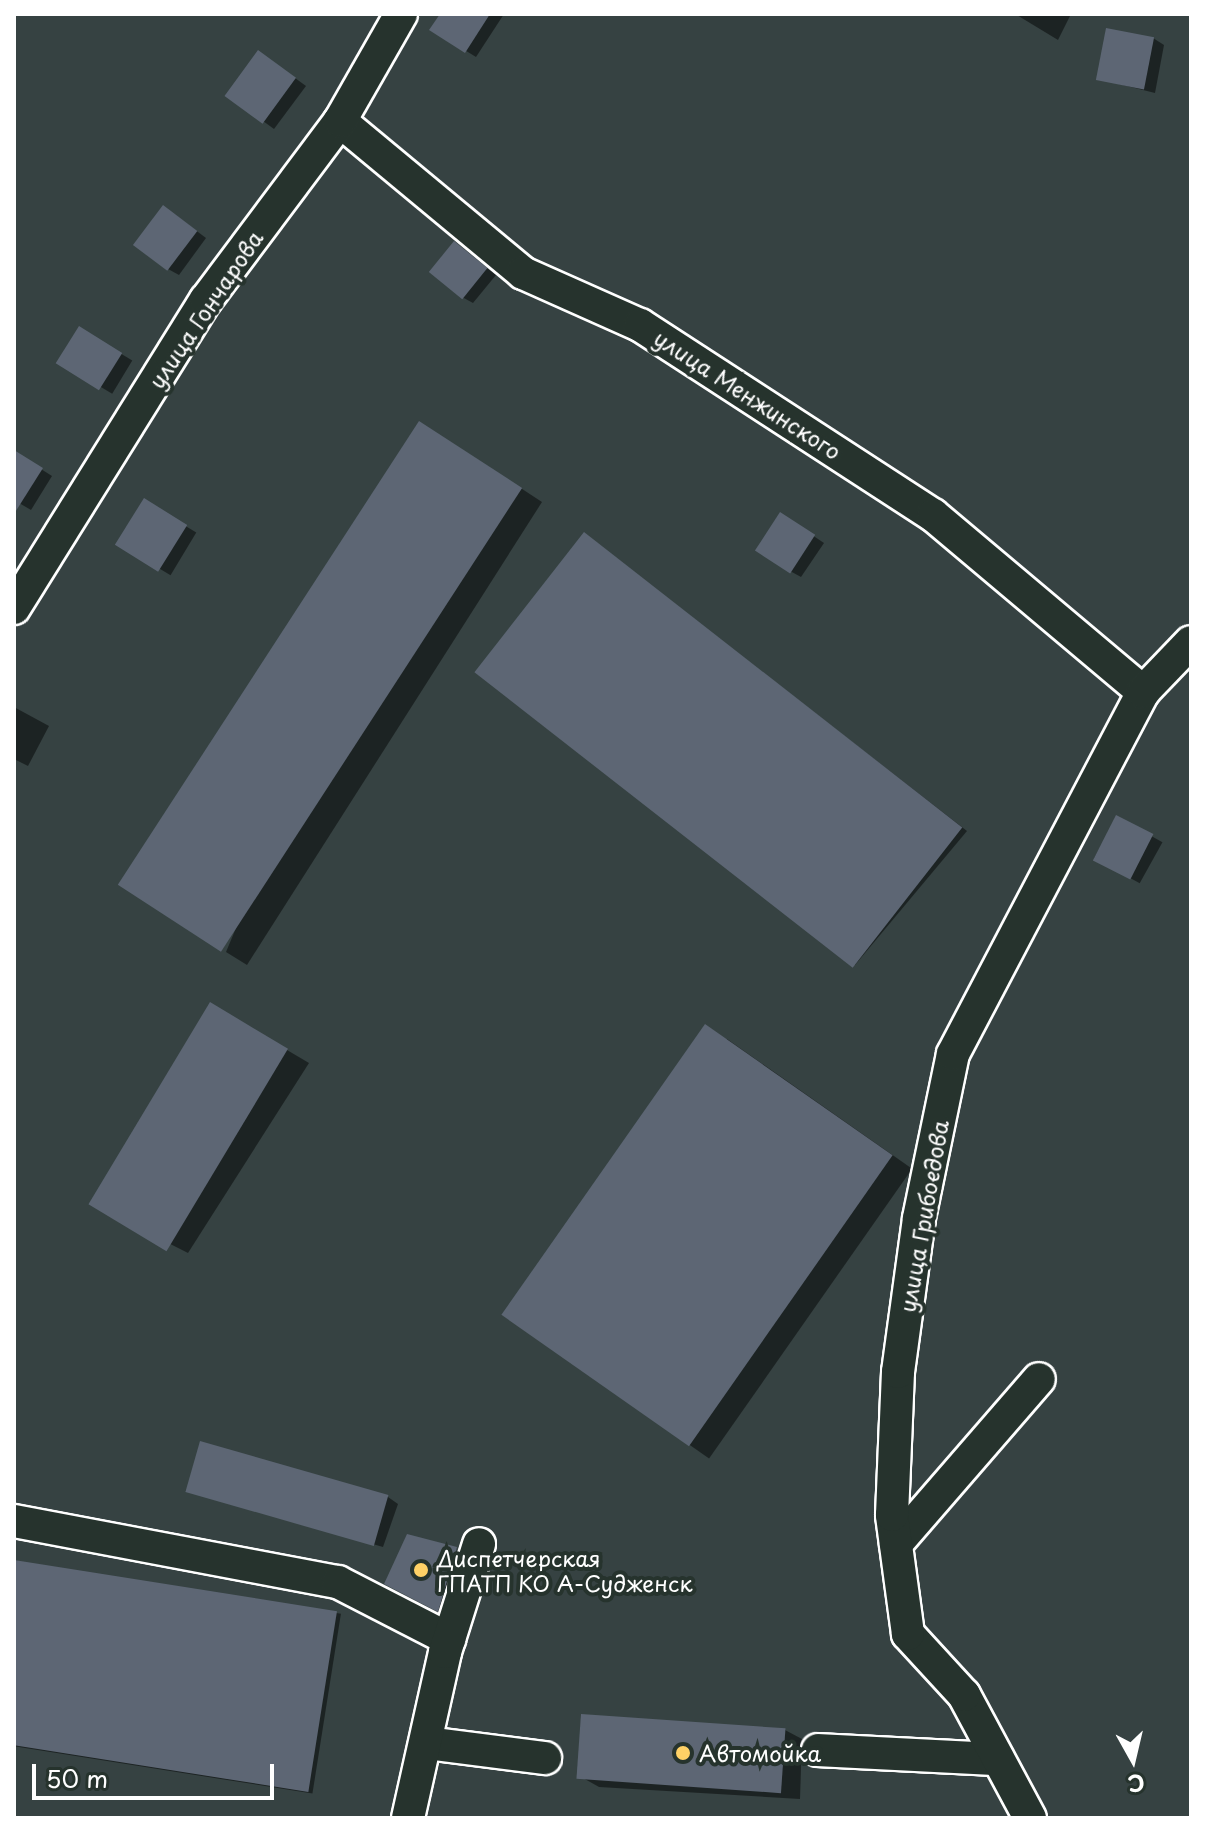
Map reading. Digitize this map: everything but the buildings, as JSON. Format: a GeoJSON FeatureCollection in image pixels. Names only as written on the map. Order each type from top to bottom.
{"type":"FeatureCollection","features":[{"type":"Feature","properties":{"kind":"street","name":"улица Гончарова"},"geometry":{"type":"LineString","coordinates":[[14,608],[206,300],[340,121],[401,14]]}},
{"type":"Feature","properties":{"kind":"street","name":"улица Менжинского"},"geometry":{"type":"LineString","coordinates":[[340,121],[523,273],[640,325],[933,515],[1143,692]]}},
{"type":"Feature","properties":{"kind":"street","name":"улица Грибоедова"},"geometry":{"type":"LineString","coordinates":[[1030,1818],[964,1695],[908,1634],[892,1515],[898,1372],[919,1218],[953,1054],[1143,692],[1191,642]]}},
{"type":"Feature","properties":{"kind":"street"},"geometry":{"type":"LineString","coordinates":[[896,1544],[1039,1379]]}},
{"type":"Feature","properties":{"kind":"street"},"geometry":{"type":"LineString","coordinates":[[14,1521],[338,1582],[449,1639]]}},
{"type":"Feature","properties":{"kind":"street"},"geometry":{"type":"LineString","coordinates":[[408,1818],[449,1639],[479,1544]]}},
{"type":"Feature","properties":{"kind":"street"},"geometry":{"type":"LineString","coordinates":[[426,1743],[545,1758]]}},
{"type":"Feature","properties":{"kind":"street"},"geometry":{"type":"LineString","coordinates":[[818,1750],[998,1759]]}},
{"type":"Feature","properties":{"kind":"place","name":"Диспетчерская ГПАТП КО А-Судженск"},"geometry":{"type":"Point","coordinates":[421,1570]}},
{"type":"Feature","properties":{"kind":"place","name":"Автомойка"},"geometry":{"type":"Point","coordinates":[683,1753]}}]}
